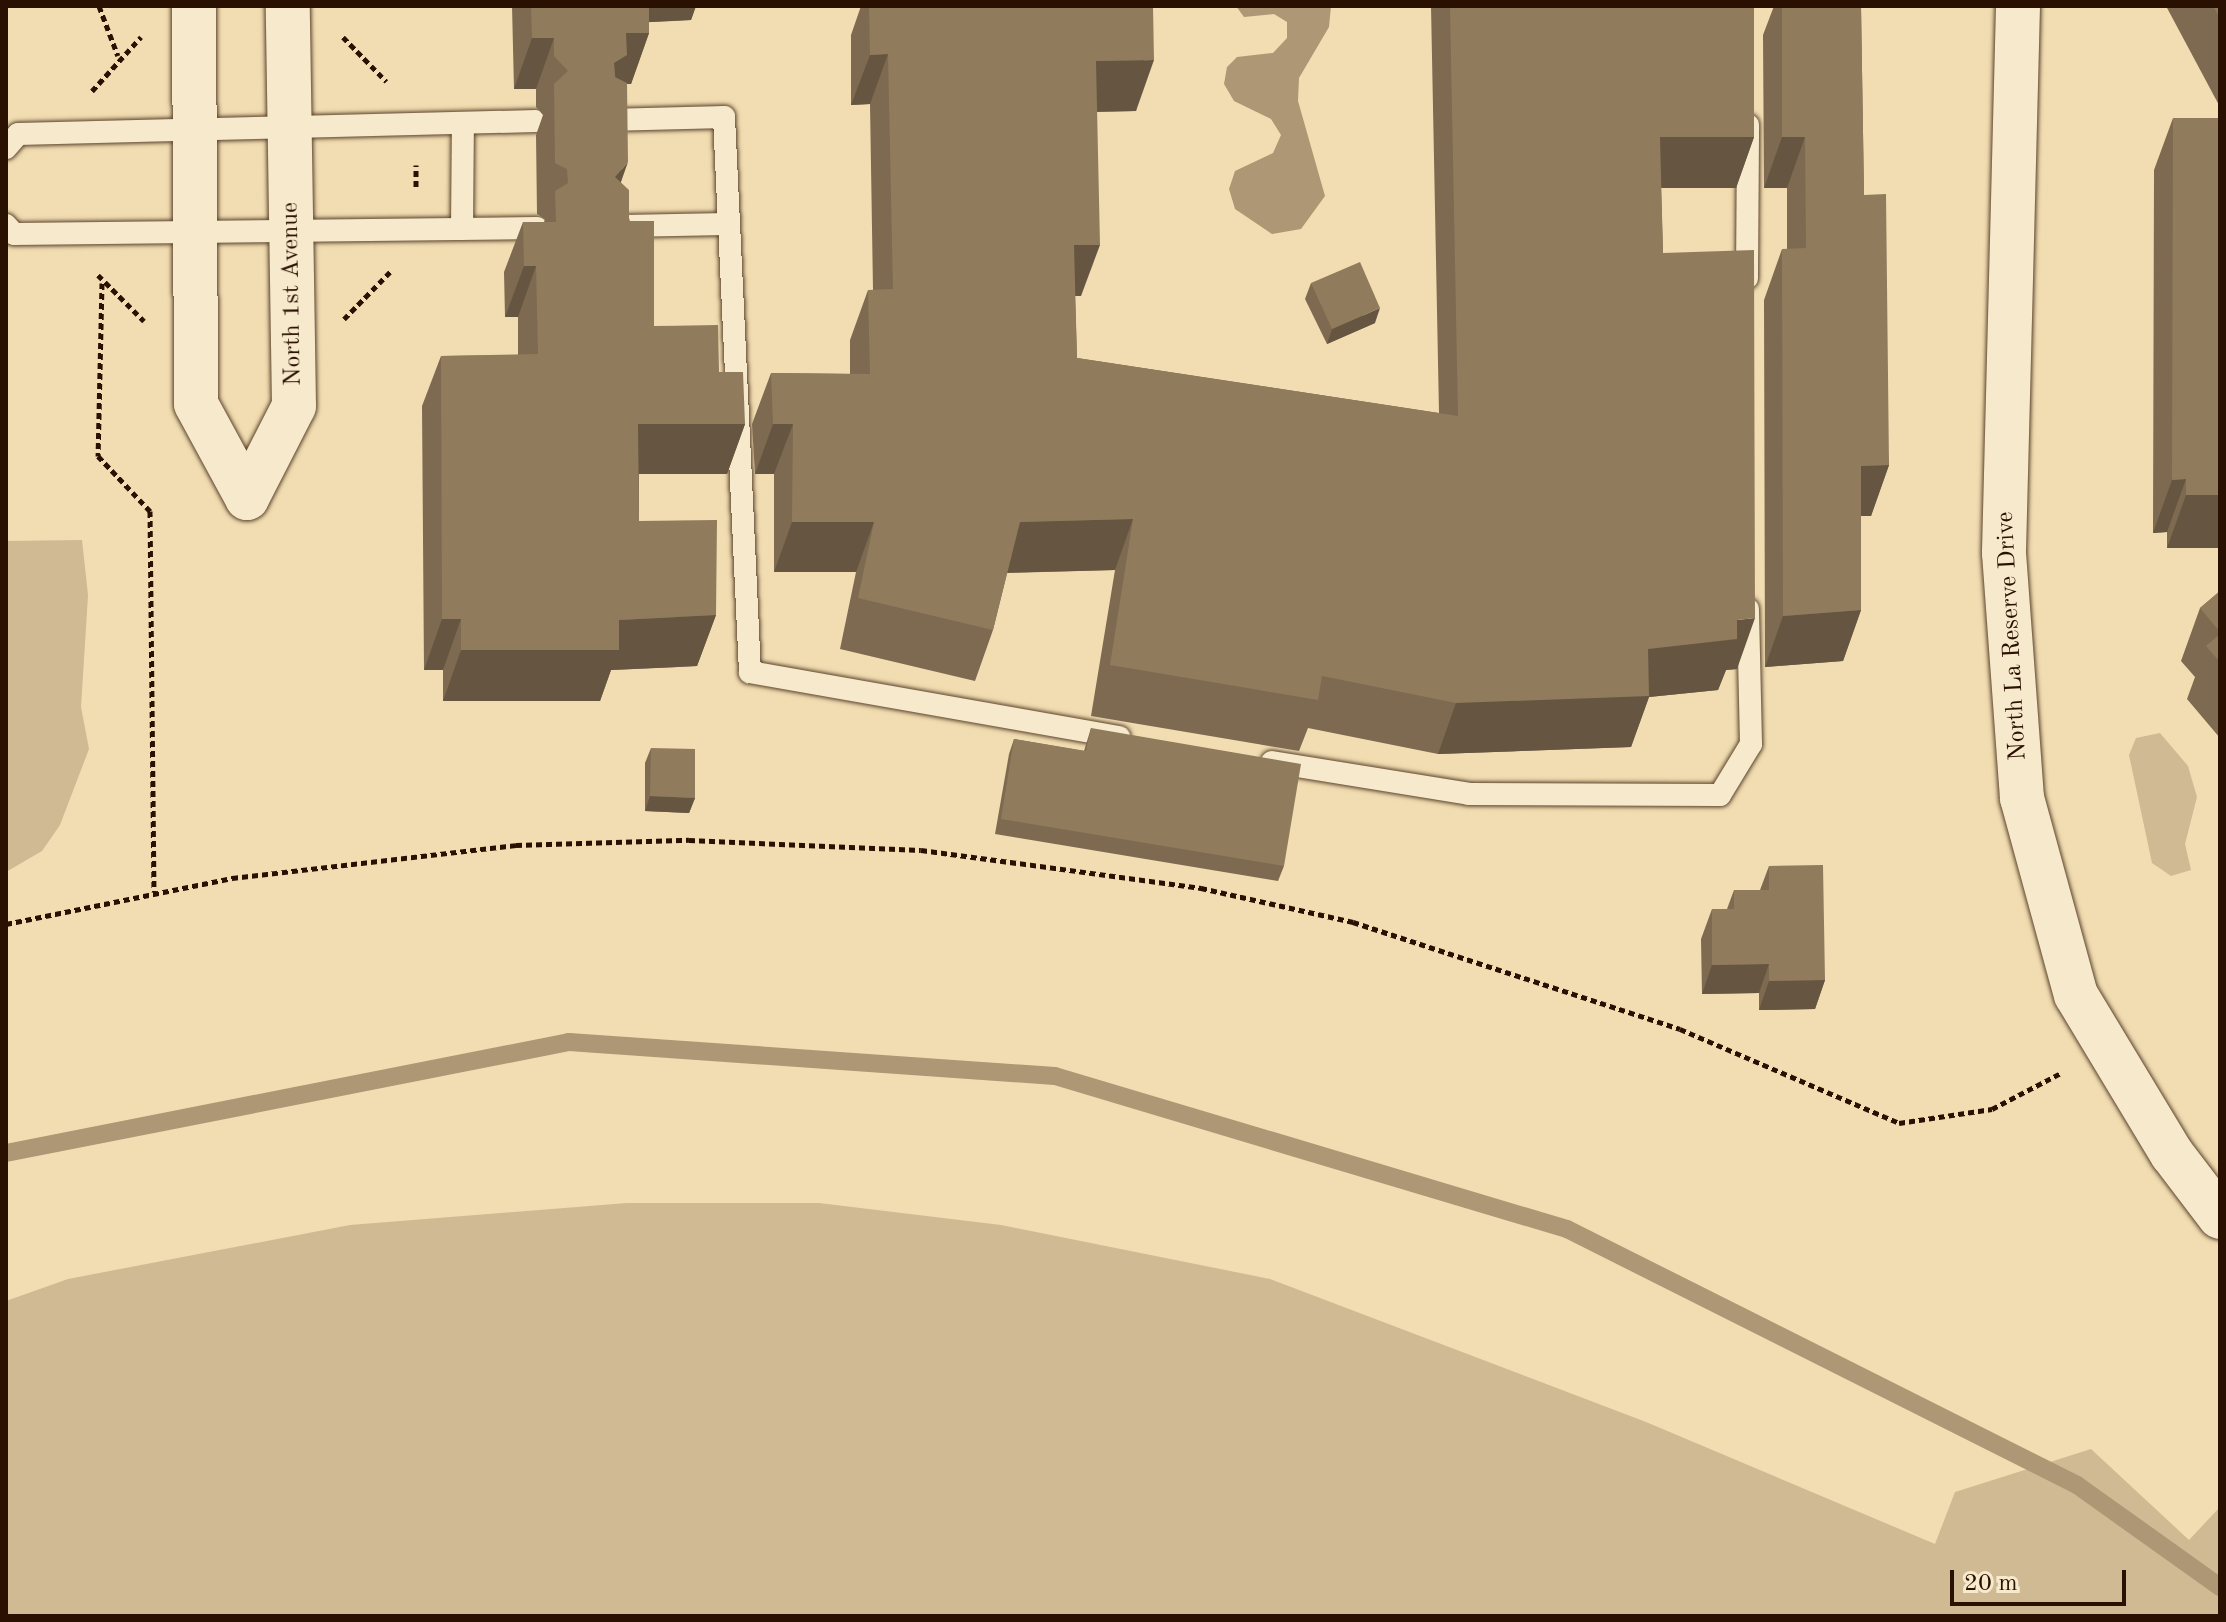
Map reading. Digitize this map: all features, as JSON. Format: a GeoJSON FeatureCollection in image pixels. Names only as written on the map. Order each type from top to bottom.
{"type":"FeatureCollection","features":[{"type":"Feature","properties":{"kind":"street","name":"North 1st Avenue"},"geometry":{"type":"LineString","coordinates":[[194,6],[196,404],[247,498],[294,406],[288,6]]}},
{"type":"Feature","properties":{"kind":"street","name":"North La Reserve Drive"},"geometry":{"type":"LineString","coordinates":[[2018,6],[2004,553],[2022,798],[2076,995],[2172,1154],[2220,1217]]}},
{"type":"Feature","properties":{"kind":"lane"},"geometry":{"type":"LineString","coordinates":[[1747,304],[1748,100]]}},
{"type":"Feature","properties":{"kind":"lane"},"geometry":{"type":"LineString","coordinates":[[608,120],[724,117],[750,672],[1141,741]]}},
{"type":"Feature","properties":{"kind":"lane"},"geometry":{"type":"LineString","coordinates":[[6,148],[18,134],[536,121]]}},
{"type":"Feature","properties":{"kind":"lane"},"geometry":{"type":"LineString","coordinates":[[462,229],[463,123]]}},
{"type":"Feature","properties":{"kind":"lane"},"geometry":{"type":"LineString","coordinates":[[610,227],[727,224]]}},
{"type":"Feature","properties":{"kind":"lane"},"geometry":{"type":"LineString","coordinates":[[6,225],[14,234],[537,228]]}},
{"type":"Feature","properties":{"kind":"lane"},"geometry":{"type":"LineString","coordinates":[[1250,758],[1469,794],[1720,795],[1751,744],[1748,587]]}},
{"type":"Feature","properties":{"kind":"path"},"geometry":{"type":"LineString","coordinates":[[99,6],[118,57]]}},
{"type":"Feature","properties":{"kind":"path"},"geometry":{"type":"LineString","coordinates":[[102,282],[98,456],[150,511],[154,892]]}},
{"type":"Feature","properties":{"kind":"path"},"geometry":{"type":"LineString","coordinates":[[6,924],[154,892],[547,844],[796,844],[1061,866],[1353,922],[1500,966],[1680,1029],[1855,1108],[1899,1123],[1992,1109],[2061,1073]]}},
{"type":"Feature","properties":{"kind":"shaded area"},"geometry":{"type":"Polygon","coordinates":[[[1236,6],[1331,6],[1329,27],[1299,78],[1298,101],[1325,196],[1301,229],[1272,234],[1235,209],[1229,189],[1235,171],[1273,153],[1281,135],[1271,119],[1234,101],[1224,84],[1227,67],[1237,57],[1273,53],[1287,38],[1287,22],[1274,14],[1244,17],[1236,6]]]}},
{"type":"Feature","properties":{"kind":"shaded area"},"geometry":{"type":"Polygon","coordinates":[[[82,540],[88,595],[81,707],[89,749],[60,825],[42,851],[6,872],[6,541],[82,540]]]}},
{"type":"Feature","properties":{"kind":"shaded area"},"geometry":{"type":"Polygon","coordinates":[[[2160,733],[2188,766],[2197,797],[2185,844],[2191,870],[2171,876],[2152,863],[2129,755],[2136,738],[2160,733]]]}},
{"type":"Feature","properties":{"kind":"shaded area"},"geometry":{"type":"Polygon","coordinates":[[[627,1203],[819,1203],[1001,1225],[1270,1279],[1646,1422],[1935,1544],[1955,1492],[2091,1449],[2189,1540],[2220,1507],[2220,1616],[6,1616],[6,1301],[68,1279],[350,1225],[627,1203]]]}},
{"type":"Feature","properties":{"kind":"building"},"geometry":{"type":"Polygon","coordinates":[[[531,6],[649,6],[649,33],[626,33],[627,55],[614,63],[615,77],[627,83],[628,162],[615,177],[629,190],[629,221],[654,221],[654,326],[718,325],[719,372],[743,372],[745,424],[638,424],[639,521],[717,520],[716,615],[619,620],[619,650],[461,650],[461,619],[442,619],[441,356],[538,354],[536,266],[524,266],[523,222],[556,222],[555,191],[568,183],[567,169],[555,163],[554,84],[568,71],[554,56],[554,38],[532,38],[531,6]]]}},
{"type":"Feature","properties":{"kind":"building"},"geometry":{"type":"Polygon","coordinates":[[[869,6],[1153,6],[1154,60],[1096,61],[1100,245],[1074,245],[1077,358],[1458,416],[1450,6],[1754,6],[1754,137],[1660,137],[1663,253],[1754,250],[1755,618],[1737,620],[1737,639],[1648,649],[1649,696],[1456,703],[1322,676],[1318,700],[1110,665],[1133,519],[1020,522],[993,630],[858,598],[874,522],[792,522],[793,424],[773,424],[771,373],[870,374],[868,290],[893,289],[888,54],[870,55],[869,6]]]}},
{"type":"Feature","properties":{"kind":"building"},"geometry":{"type":"Polygon","coordinates":[[[1782,6],[1861,6],[1864,195],[1886,194],[1889,465],[1861,466],[1861,610],[1783,616],[1782,249],[1806,248],[1805,137],[1782,137],[1782,6]]]}},
{"type":"Feature","properties":{"kind":"building"},"geometry":{"type":"Polygon","coordinates":[[[2213,6],[2220,6],[2220,18],[2213,6]]]}},
{"type":"Feature","properties":{"kind":"building"},"geometry":{"type":"Polygon","coordinates":[[[2173,118],[2220,118],[2220,495],[2186,495],[2186,479],[2172,480],[2173,118]]]}},
{"type":"Feature","properties":{"kind":"building"},"geometry":{"type":"Polygon","coordinates":[[[1360,262],[1380,308],[1332,329],[1311,283],[1360,262]]]}},
{"type":"Feature","properties":{"kind":"building"},"geometry":{"type":"Polygon","coordinates":[[[2220,591],[2220,632],[2200,608],[2220,591]]]}},
{"type":"Feature","properties":{"kind":"building"},"geometry":{"type":"Polygon","coordinates":[[[2220,634],[2220,662],[2206,646],[2220,634]]]}},
{"type":"Feature","properties":{"kind":"building"},"geometry":{"type":"Polygon","coordinates":[[[1091,728],[1301,764],[1284,866],[1001,819],[1014,739],[1086,751],[1091,728]]]}},
{"type":"Feature","properties":{"kind":"building"},"geometry":{"type":"Polygon","coordinates":[[[651,748],[695,749],[695,798],[650,796],[651,748]]]}},
{"type":"Feature","properties":{"kind":"building"},"geometry":{"type":"Polygon","coordinates":[[[1823,865],[1825,980],[1769,981],[1769,964],[1712,965],[1712,909],[1734,909],[1734,890],[1769,890],[1769,866],[1823,865]]]}},
{"type":"Feature","properties":{"kind":"waterway"},"geometry":{"type":"LineString","coordinates":[[6,1153],[569,1042],[1055,1076],[1567,1229],[2077,1485],[2220,1587]]}}]}
